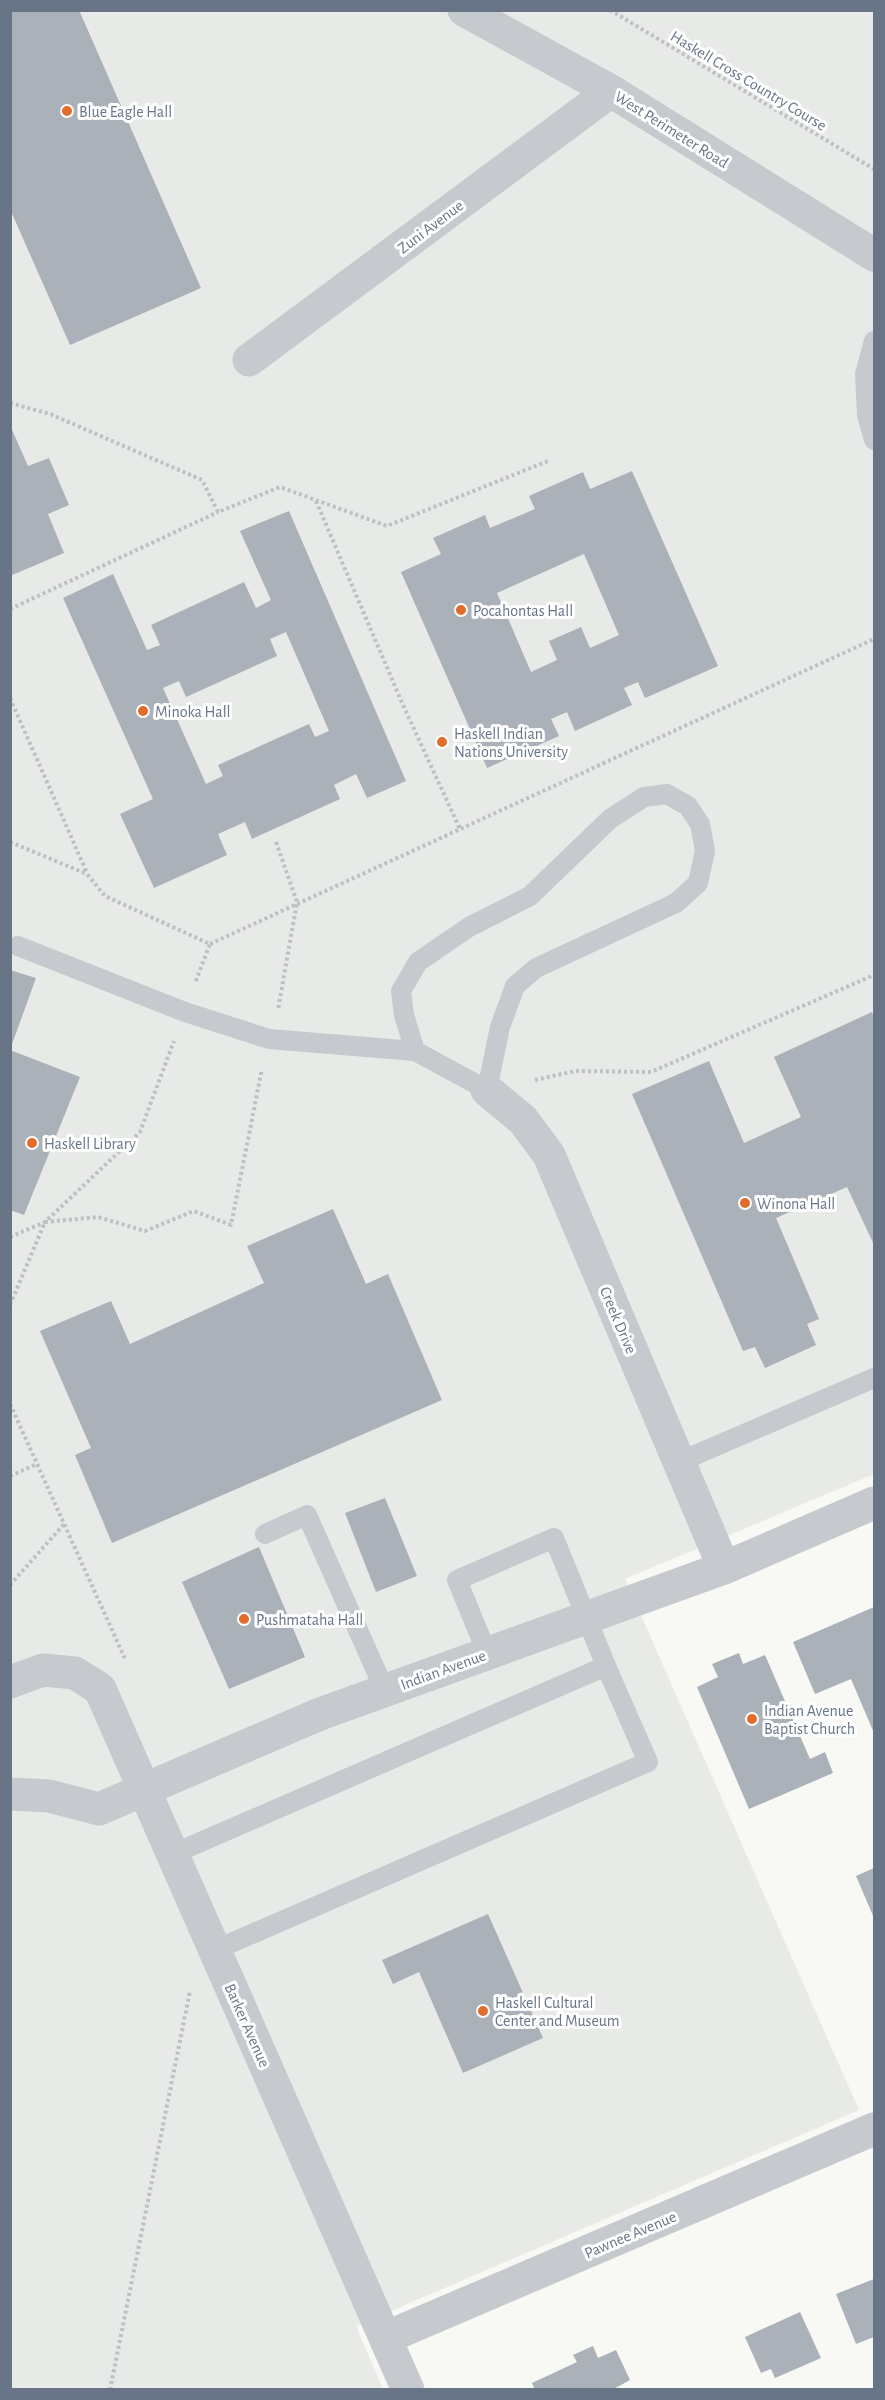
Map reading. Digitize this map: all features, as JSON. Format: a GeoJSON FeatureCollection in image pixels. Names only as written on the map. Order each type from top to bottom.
{"type":"FeatureCollection","features":[{"type":"Feature","properties":{"kind":"street","name":"West Perimeter Road"},"geometry":{"type":"LineString","coordinates":[[479,14],[611,91],[874,255]]}},
{"type":"Feature","properties":{"kind":"street","name":"Zuni Avenue"},"geometry":{"type":"LineString","coordinates":[[249,360],[611,91]]}},
{"type":"Feature","properties":{"kind":"street","name":"Creek Drive"},"geometry":{"type":"LineString","coordinates":[[487,1090],[523,1120],[549,1155],[724,1568]]}},
{"type":"Feature","properties":{"kind":"street","name":"Indian Avenue"},"geometry":{"type":"LineString","coordinates":[[10,1794],[49,1796],[99,1809],[320,1714],[724,1568],[874,1503]]}},
{"type":"Feature","properties":{"kind":"street","name":"Barker Avenue"},"geometry":{"type":"LineString","coordinates":[[10,1682],[43,1670],[75,1673],[100,1689],[408,2390]]}},
{"type":"Feature","properties":{"kind":"street","name":"Pawnee Avenue"},"geometry":{"type":"LineString","coordinates":[[386,2338],[874,2129]]}},
{"type":"Feature","properties":{"kind":"lane"},"geometry":{"type":"LineString","coordinates":[[874,341],[865,374],[867,415],[874,440]]}},
{"type":"Feature","properties":{"kind":"lane"},"geometry":{"type":"LineString","coordinates":[[18,946],[185,1012],[269,1039],[415,1051],[487,1090],[500,1027],[515,986],[536,968],[676,903],[698,883],[705,851],[700,824],[688,806],[667,794],[644,797],[610,819],[530,896],[469,927],[418,962],[401,992],[404,1015],[415,1051]]}},
{"type":"Feature","properties":{"kind":"lane"},"geometry":{"type":"LineString","coordinates":[[679,1462],[874,1378]]}},
{"type":"Feature","properties":{"kind":"lane"},"geometry":{"type":"LineString","coordinates":[[265,1534],[307,1515],[385,1691]]}},
{"type":"Feature","properties":{"kind":"lane"},"geometry":{"type":"LineString","coordinates":[[215,1950],[648,1762],[585,1618],[554,1538],[457,1580],[487,1653]]}},
{"type":"Feature","properties":{"kind":"lane"},"geometry":{"type":"LineString","coordinates":[[173,1854],[606,1666]]}},
{"type":"Feature","properties":{"kind":"path","name":"Haskell Cross Country Course"},"geometry":{"type":"LineString","coordinates":[[610,10],[874,170]]}},
{"type":"Feature","properties":{"kind":"path"},"geometry":{"type":"LineString","coordinates":[[10,403],[50,414],[202,480],[218,512]]}},
{"type":"Feature","properties":{"kind":"path"},"geometry":{"type":"LineString","coordinates":[[10,609],[218,512],[280,487],[387,526],[548,461]]}},
{"type":"Feature","properties":{"kind":"path"},"geometry":{"type":"LineString","coordinates":[[315,500],[403,705],[460,829]]}},
{"type":"Feature","properties":{"kind":"path"},"geometry":{"type":"LineString","coordinates":[[10,1305],[45,1222],[140,1132],[210,944],[297,902],[874,639]]}},
{"type":"Feature","properties":{"kind":"path"},"geometry":{"type":"LineString","coordinates":[[10,698],[87,874],[105,896],[210,944]]}},
{"type":"Feature","properties":{"kind":"path"},"geometry":{"type":"LineString","coordinates":[[10,842],[87,874]]}},
{"type":"Feature","properties":{"kind":"path"},"geometry":{"type":"LineString","coordinates":[[10,1237],[45,1222],[98,1217],[145,1231],[194,1211],[231,1225],[269,1039],[280,1006],[297,902],[276,842]]}},
{"type":"Feature","properties":{"kind":"path"},"geometry":{"type":"LineString","coordinates":[[487,1090],[575,1071],[651,1072],[874,975]]}},
{"type":"Feature","properties":{"kind":"path"},"geometry":{"type":"LineString","coordinates":[[10,1404],[128,1664]]}},
{"type":"Feature","properties":{"kind":"path"},"geometry":{"type":"LineString","coordinates":[[10,1476],[38,1464]]}},
{"type":"Feature","properties":{"kind":"path"},"geometry":{"type":"LineString","coordinates":[[10,1585],[65,1523]]}},
{"type":"Feature","properties":{"kind":"path"},"geometry":{"type":"LineString","coordinates":[[110,2389],[190,1992]]}},
{"type":"Feature","properties":{"kind":"shaded area","name":"Haskell Indian Nations University"},"geometry":{"type":"Polygon","coordinates":[[[11,11],[874,11],[874,1474],[625,1579],[859,2110],[356,2326],[383,2389],[11,2390],[11,11]]]}},
{"type":"Feature","properties":{"kind":"building","name":"Blue Eagle Hall"},"geometry":{"type":"Polygon","coordinates":[[[15,10],[79,10],[201,288],[70,345],[10,209],[10,12],[15,10]]]}},
{"type":"Feature","properties":{"kind":"building"},"geometry":{"type":"Polygon","coordinates":[[[10,425],[28,466],[49,458],[69,505],[48,514],[64,553],[10,576],[10,425]]]}},
{"type":"Feature","properties":{"kind":"building","name":"Pocahontas Hall"},"geometry":{"type":"Polygon","coordinates":[[[632,471],[718,666],[645,698],[638,682],[624,688],[632,705],[575,731],[567,712],[551,719],[559,736],[487,768],[401,572],[441,554],[433,538],[485,515],[490,528],[535,509],[529,496],[583,472],[590,489],[632,471]],[[584,554],[497,593],[531,672],[557,660],[549,641],[581,627],[590,648],[619,635],[584,554]]]}},
{"type":"Feature","properties":{"kind":"building","name":"Minoka Hall"},"geometry":{"type":"Polygon","coordinates":[[[289,511],[406,781],[367,798],[356,774],[334,785],[340,799],[252,839],[245,822],[218,834],[227,855],[154,888],[120,814],[153,799],[63,598],[113,574],[147,650],[160,645],[151,625],[244,582],[256,608],[271,600],[240,531],[289,511]],[[286,632],[270,639],[277,656],[186,697],[179,681],[163,688],[206,784],[223,776],[218,765],[309,724],[315,737],[329,731],[286,632]]]}},
{"type":"Feature","properties":{"kind":"building"},"geometry":{"type":"Polygon","coordinates":[[[10,970],[36,978],[11,1047],[10,1046],[10,970]]]}},
{"type":"Feature","properties":{"kind":"building","name":"Winona Hall"},"geometry":{"type":"Polygon","coordinates":[[[872,1012],[874,1018],[874,1245],[847,1187],[776,1218],[819,1319],[807,1324],[816,1345],[765,1368],[755,1347],[743,1351],[632,1094],[709,1061],[744,1143],[801,1117],[774,1057],[872,1012]]]}},
{"type":"Feature","properties":{"kind":"building","name":"Haskell Library"},"geometry":{"type":"Polygon","coordinates":[[[10,1050],[80,1077],[24,1215],[10,1210],[10,1050]]]}},
{"type":"Feature","properties":{"kind":"building"},"geometry":{"type":"Polygon","coordinates":[[[333,1209],[366,1284],[388,1274],[442,1400],[112,1543],[75,1455],[91,1448],[40,1331],[111,1301],[130,1344],[264,1283],[247,1246],[333,1209]]]}},
{"type":"Feature","properties":{"kind":"building"},"geometry":{"type":"Polygon","coordinates":[[[385,1498],[417,1576],[376,1592],[345,1513],[385,1498]]]}},
{"type":"Feature","properties":{"kind":"building","name":"Pushmataha Hall"},"geometry":{"type":"Polygon","coordinates":[[[259,1547],[305,1657],[229,1689],[182,1582],[259,1547]]]}},
{"type":"Feature","properties":{"kind":"building"},"geometry":{"type":"Polygon","coordinates":[[[874,1607],[874,1733],[851,1679],[815,1694],[793,1642],[874,1607]]]}},
{"type":"Feature","properties":{"kind":"building","name":"Indian Avenue Baptist Church"},"geometry":{"type":"Polygon","coordinates":[[[739,1653],[743,1664],[765,1655],[810,1759],[825,1752],[833,1773],[749,1809],[697,1687],[718,1677],[712,1664],[739,1653]]]}},
{"type":"Feature","properties":{"kind":"building"},"geometry":{"type":"Polygon","coordinates":[[[874,1868],[874,1918],[856,1876],[874,1868]]]}},
{"type":"Feature","properties":{"kind":"building","name":"Haskell Cultural Center and Museum"},"geometry":{"type":"Polygon","coordinates":[[[488,1914],[543,2038],[463,2073],[419,1972],[393,1984],[382,1960],[488,1914]]]}},
{"type":"Feature","properties":{"kind":"building"},"geometry":{"type":"Polygon","coordinates":[[[874,2279],[874,2337],[856,2344],[836,2294],[874,2279]]]}},
{"type":"Feature","properties":{"kind":"building"},"geometry":{"type":"Polygon","coordinates":[[[800,2312],[821,2358],[775,2378],[771,2369],[761,2373],[745,2337],[800,2312]]]}},
{"type":"Feature","properties":{"kind":"building"},"geometry":{"type":"Polygon","coordinates":[[[593,2346],[598,2358],[616,2350],[630,2380],[612,2390],[535,2390],[532,2383],[577,2362],[573,2355],[593,2346]]]}},
{"type":"Feature","properties":{"kind":"place","name":"Blue Eagle Hall"},"geometry":{"type":"Point","coordinates":[67,111]}},
{"type":"Feature","properties":{"kind":"place","name":"Pocahontas Hall"},"geometry":{"type":"Point","coordinates":[461,610]}},
{"type":"Feature","properties":{"kind":"place","name":"Minoka Hall"},"geometry":{"type":"Point","coordinates":[143,711]}},
{"type":"Feature","properties":{"kind":"place","name":"Haskell Indian Nations University"},"geometry":{"type":"Point","coordinates":[442,742]}},
{"type":"Feature","properties":{"kind":"place","name":"Haskell Library"},"geometry":{"type":"Point","coordinates":[32,1143]}},
{"type":"Feature","properties":{"kind":"place","name":"Winona Hall"},"geometry":{"type":"Point","coordinates":[745,1203]}},
{"type":"Feature","properties":{"kind":"place","name":"Pushmataha Hall"},"geometry":{"type":"Point","coordinates":[244,1619]}},
{"type":"Feature","properties":{"kind":"place","name":"Indian Avenue Baptist Church"},"geometry":{"type":"Point","coordinates":[752,1719]}},
{"type":"Feature","properties":{"kind":"place","name":"Haskell Cultural Center and Museum"},"geometry":{"type":"Point","coordinates":[483,2011]}}]}
